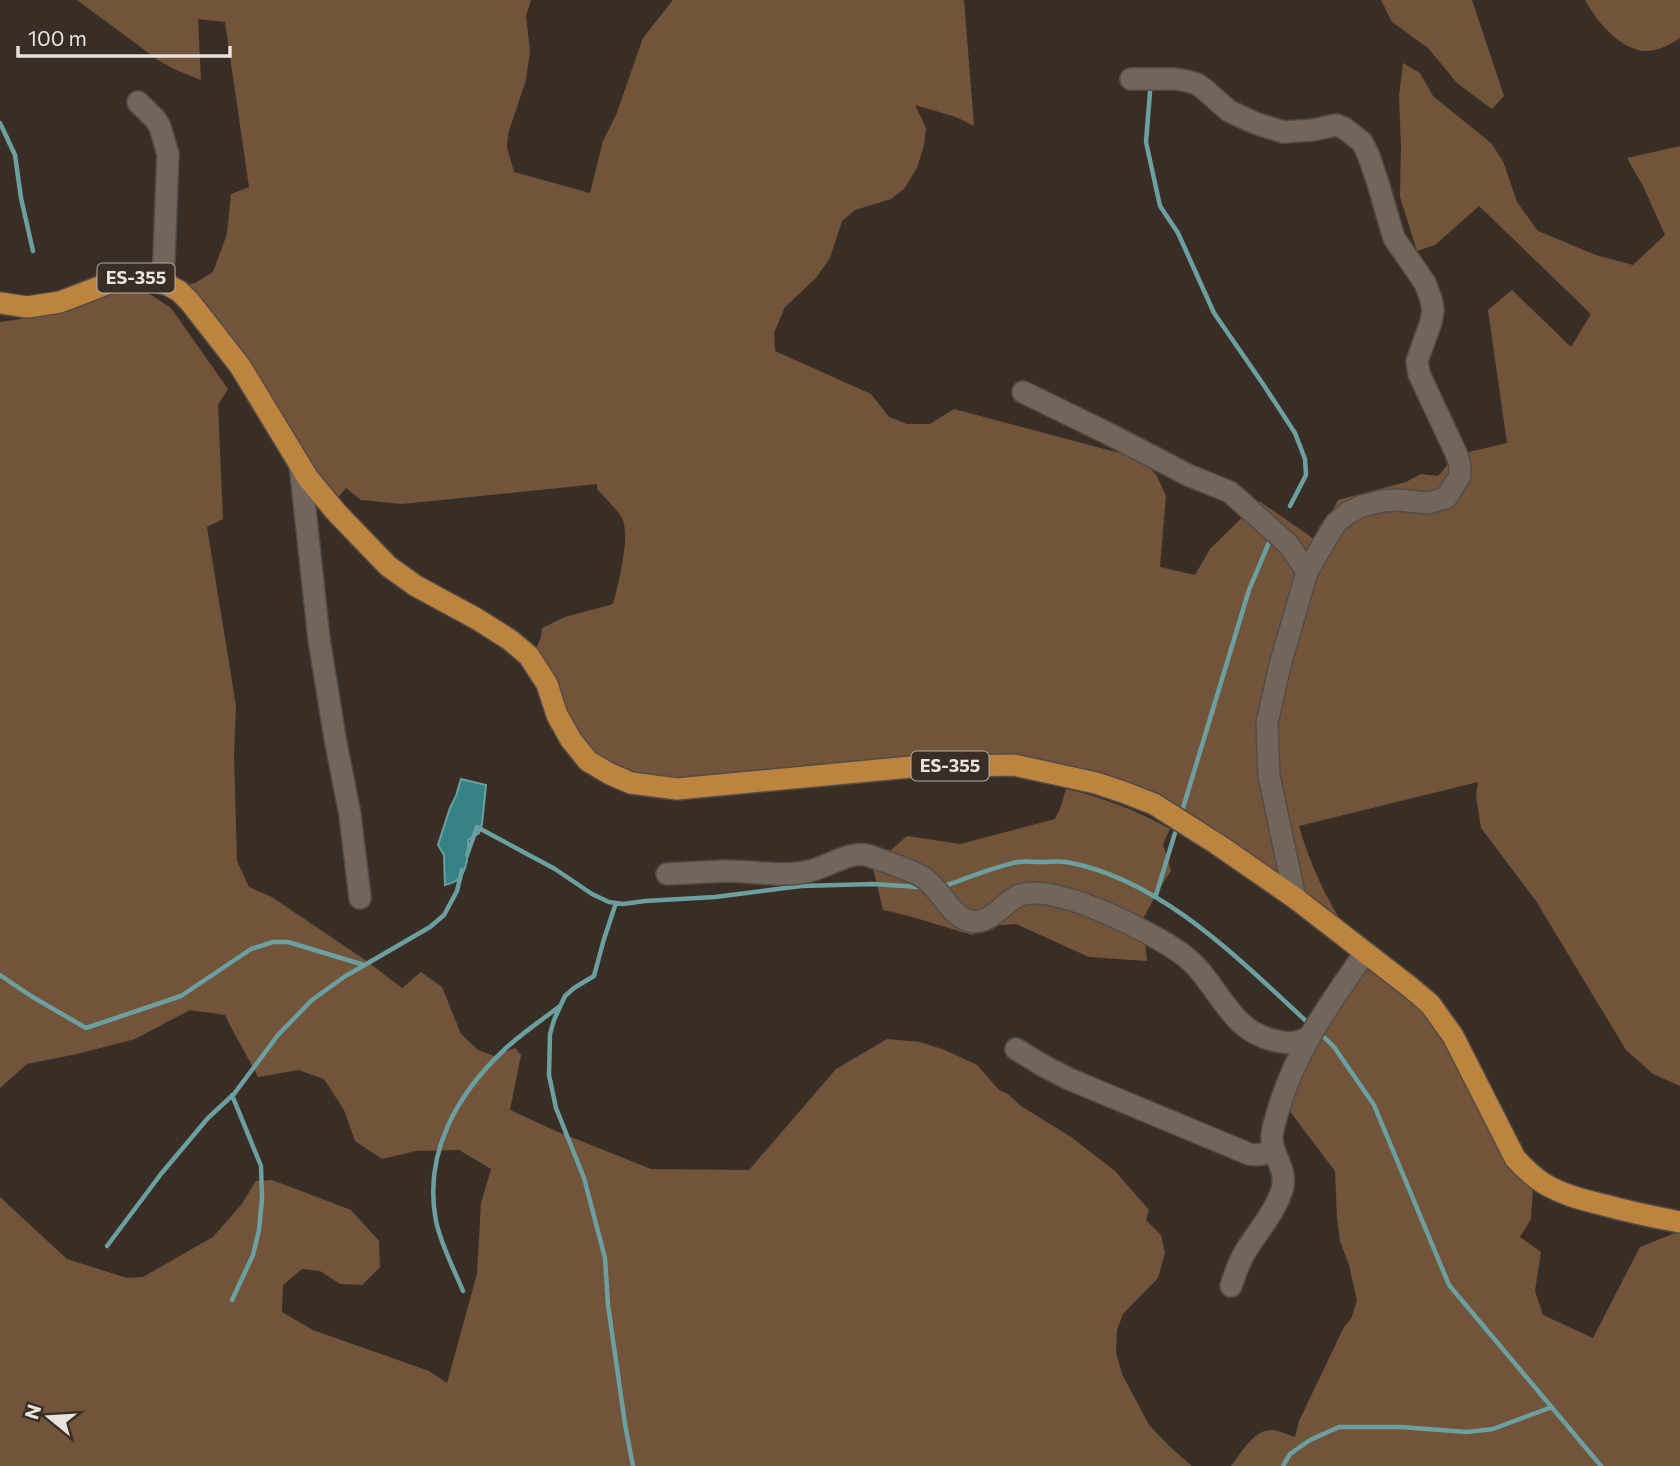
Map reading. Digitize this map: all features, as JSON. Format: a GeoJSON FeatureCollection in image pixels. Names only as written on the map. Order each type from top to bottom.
{"type":"FeatureCollection","features":[{"type":"Feature","properties":{"kind":"main road","name":"ES-355"},"geometry":{"type":"LineString","coordinates":[[0,303],[27,307],[60,302],[120,279],[138,278],[179,291],[240,366],[308,478],[336,512],[388,566],[416,586],[510,640],[530,656],[547,684],[558,715],[571,740],[588,761],[610,774],[631,783],[677,789],[911,767],[1014,765],[1096,783],[1154,804],[1295,898],[1430,1004],[1453,1036],[1514,1158],[1527,1171],[1550,1187],[1575,1198],[1680,1222]]}},
{"type":"Feature","properties":{"kind":"street"},"geometry":{"type":"LineString","coordinates":[[1131,79],[1175,79],[1197,84],[1242,118],[1283,132],[1336,125],[1344,128],[1362,142],[1394,238],[1425,283],[1431,299],[1431,322],[1417,361],[1419,374],[1456,453],[1460,476],[1446,498],[1437,501],[1382,501],[1348,513],[1328,534],[1307,572],[1280,665],[1267,723],[1269,776],[1295,898]]}},
{"type":"Feature","properties":{"kind":"street"},"geometry":{"type":"LineString","coordinates":[[138,102],[160,127],[167,154],[163,284]]}},
{"type":"Feature","properties":{"kind":"street"},"geometry":{"type":"LineString","coordinates":[[1023,392],[1188,475],[1230,492],[1289,545],[1307,572]]}},
{"type":"Feature","properties":{"kind":"street"},"geometry":{"type":"LineString","coordinates":[[300,464],[319,639],[350,815],[360,898]]}},
{"type":"Feature","properties":{"kind":"street"},"geometry":{"type":"LineString","coordinates":[[667,874],[790,874],[819,869],[859,854],[912,872],[927,880],[959,916],[977,922],[1022,894],[1051,894],[1102,910],[1184,955],[1203,975],[1230,1012],[1248,1030],[1261,1038],[1297,1043],[1308,1038]]}},
{"type":"Feature","properties":{"kind":"street"},"geometry":{"type":"LineString","coordinates":[[1231,1286],[1245,1252],[1271,1216],[1283,1190],[1282,1171],[1272,1135],[1283,1092],[1320,1017],[1364,953]]}},
{"type":"Feature","properties":{"kind":"street"},"geometry":{"type":"LineString","coordinates":[[1016,1049],[1069,1079],[1249,1154],[1266,1154],[1273,1146]]}},
{"type":"Feature","properties":{"kind":"shaded area"},"geometry":{"type":"Polygon","coordinates":[[[77,0],[531,0],[526,16],[530,51],[526,80],[508,134],[507,147],[514,172],[590,193],[603,141],[616,115],[643,38],[673,0],[964,0],[974,126],[956,117],[915,105],[926,128],[917,168],[904,189],[891,199],[855,210],[842,221],[830,258],[816,278],[785,307],[774,333],[775,351],[871,394],[889,417],[907,424],[930,424],[954,409],[1142,459],[1157,476],[1166,496],[1160,567],[1195,575],[1210,549],[1259,501],[1317,541],[1338,500],[1406,482],[1421,474],[1438,476],[1456,455],[1507,443],[1488,310],[1512,290],[1571,347],[1591,314],[1479,206],[1435,245],[1417,251],[1400,197],[1399,96],[1403,63],[1420,73],[1433,96],[1491,143],[1503,161],[1517,202],[1538,231],[1596,255],[1633,265],[1665,235],[1627,158],[1680,146],[1680,1086],[1653,1074],[1626,1050],[1536,901],[1481,828],[1476,796],[1478,782],[1299,826],[1320,882],[1349,934],[1281,880],[1077,773],[653,779],[601,758],[583,742],[534,654],[542,628],[565,617],[613,604],[624,548],[622,518],[597,489],[597,484],[402,504],[361,500],[346,488],[333,503],[182,286],[195,283],[213,272],[227,234],[231,194],[249,187],[225,22],[198,19],[201,80],[158,60],[77,0]]]}},
{"type":"Feature","properties":{"kind":"shaded area"},"geometry":{"type":"Polygon","coordinates":[[[1381,0],[1472,0],[1504,96],[1492,109],[1457,83],[1428,48],[1392,22],[1381,0]]]}},
{"type":"Feature","properties":{"kind":"shaded area"},"geometry":{"type":"Polygon","coordinates":[[[1585,0],[1680,0],[1680,38],[1653,50],[1634,49],[1609,32],[1585,0]]]}},
{"type":"Feature","properties":{"kind":"shaded area"},"geometry":{"type":"Polygon","coordinates":[[[110,287],[133,287],[171,308],[228,389],[218,405],[223,519],[207,527],[236,706],[234,754],[237,861],[249,887],[272,897],[402,988],[421,972],[442,987],[461,1034],[478,1050],[494,1056],[515,1048],[521,1055],[510,1110],[651,1169],[749,1170],[836,1069],[887,1039],[920,1042],[977,1065],[999,1090],[1071,1137],[1115,1171],[1149,1210],[1146,1220],[1161,1235],[1165,1253],[1158,1278],[1123,1314],[1117,1330],[1116,1352],[1122,1374],[1149,1425],[1192,1466],[0,1466],[0,1197],[67,1259],[127,1278],[143,1277],[213,1237],[241,1205],[256,1181],[272,1180],[351,1210],[379,1241],[380,1267],[362,1285],[340,1284],[320,1271],[302,1269],[283,1285],[282,1312],[313,1330],[429,1371],[447,1383],[477,1274],[481,1203],[491,1169],[459,1150],[416,1151],[382,1159],[355,1141],[344,1110],[324,1079],[298,1070],[258,1077],[225,1015],[190,1010],[135,1039],[27,1064],[0,1088],[0,322],[20,319],[110,287]]]}},
{"type":"Feature","properties":{"kind":"shaded area"},"geometry":{"type":"Polygon","coordinates":[[[1066,789],[1120,805],[1170,829],[1163,844],[1171,871],[1143,919],[1147,961],[1089,957],[1016,924],[975,927],[973,935],[883,910],[868,847],[891,850],[907,836],[960,844],[1055,819],[1066,789]]]}},
{"type":"Feature","properties":{"kind":"shaded area"},"geometry":{"type":"Polygon","coordinates":[[[1362,966],[1388,982],[1431,1020],[1466,1083],[1533,1187],[1531,1219],[1520,1237],[1541,1252],[1535,1291],[1543,1315],[1593,1338],[1640,1247],[1680,1231],[1680,1466],[1231,1466],[1254,1437],[1266,1430],[1295,1437],[1299,1421],[1344,1327],[1351,1319],[1357,1301],[1349,1265],[1340,1241],[1335,1171],[1285,1105],[1311,1042],[1362,966]]]}},
{"type":"Feature","properties":{"kind":"water"},"geometry":{"type":"Polygon","coordinates":[[[461,779],[486,785],[482,824],[479,833],[468,840],[467,862],[461,877],[445,885],[444,855],[438,845],[461,779]]]}},
{"type":"Feature","properties":{"kind":"waterway"},"geometry":{"type":"LineString","coordinates":[[1150,92],[1146,142],[1160,206],[1178,233],[1214,313],[1295,433],[1305,459],[1306,475],[1290,506]]}},
{"type":"Feature","properties":{"kind":"waterway"},"geometry":{"type":"LineString","coordinates":[[0,123],[15,155],[33,251]]}},
{"type":"Feature","properties":{"kind":"waterway"},"geometry":{"type":"LineString","coordinates":[[1183,808],[1249,590],[1270,540]]}},
{"type":"Feature","properties":{"kind":"waterway"},"geometry":{"type":"LineString","coordinates":[[467,855],[477,827],[555,869],[592,894],[609,902],[623,904],[715,897],[801,886],[873,884],[919,887]]}},
{"type":"Feature","properties":{"kind":"waterway"},"geometry":{"type":"LineString","coordinates":[[1156,895],[1175,833]]}},
{"type":"Feature","properties":{"kind":"waterway"},"geometry":{"type":"LineString","coordinates":[[947,885],[991,869],[1021,862],[1066,862],[1100,871],[1133,885],[1195,924],[1305,1020]]}},
{"type":"Feature","properties":{"kind":"waterway"},"geometry":{"type":"LineString","coordinates":[[107,1246],[161,1174],[208,1118],[234,1094],[278,1035],[312,1000],[344,977],[430,927],[444,915],[457,891],[462,870]]}},
{"type":"Feature","properties":{"kind":"waterway"},"geometry":{"type":"LineString","coordinates":[[616,903],[594,976],[565,996],[554,1020],[550,1034],[549,1075],[556,1108],[584,1178],[605,1258],[608,1305],[633,1466]]}},
{"type":"Feature","properties":{"kind":"waterway"},"geometry":{"type":"LineString","coordinates":[[0,975],[86,1028],[181,996],[251,949],[273,942],[288,942],[364,965]]}},
{"type":"Feature","properties":{"kind":"waterway"},"geometry":{"type":"LineString","coordinates":[[463,1291],[444,1248],[436,1221],[433,1196],[439,1149],[448,1126],[472,1085],[512,1043],[560,1006]]}},
{"type":"Feature","properties":{"kind":"waterway"},"geometry":{"type":"LineString","coordinates":[[1324,1037],[1334,1047],[1374,1105],[1449,1285],[1601,1466]]}},
{"type":"Feature","properties":{"kind":"waterway"},"geometry":{"type":"LineString","coordinates":[[232,1095],[261,1166],[262,1199],[253,1255],[232,1300]]}},
{"type":"Feature","properties":{"kind":"waterway"},"geometry":{"type":"LineString","coordinates":[[1283,1466],[1290,1454],[1310,1440],[1339,1427],[1401,1427],[1467,1432],[1493,1429],[1552,1407]]}}]}
